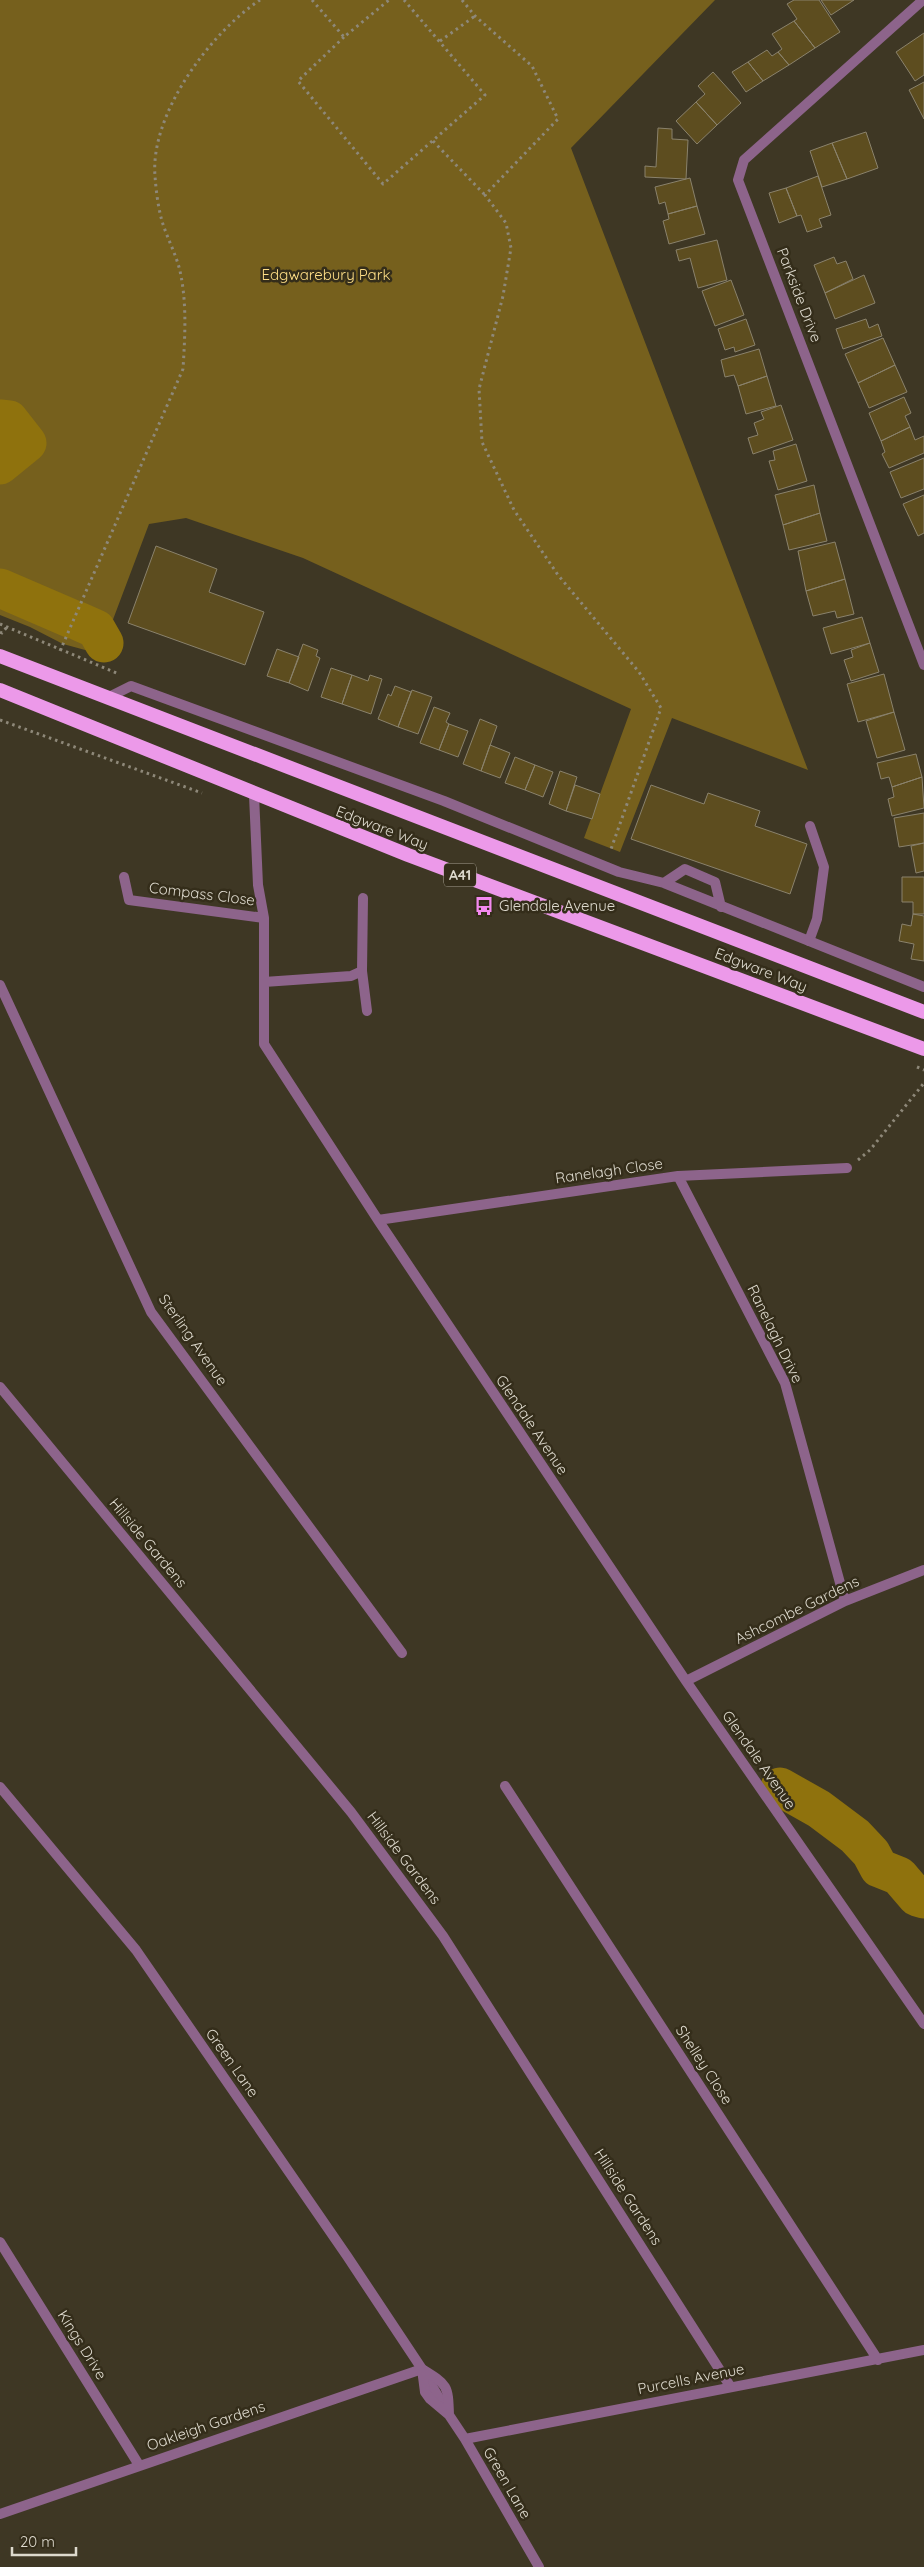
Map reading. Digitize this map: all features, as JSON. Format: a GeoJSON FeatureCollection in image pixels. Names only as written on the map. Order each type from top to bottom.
{"type":"FeatureCollection","features":[{"type":"Feature","properties":{"kind":"highway","name":"Edgware Way"},"geometry":{"type":"LineString","coordinates":[[0,656],[924,1012]]}},
{"type":"Feature","properties":{"kind":"highway","name":"Edgware Way"},"geometry":{"type":"LineString","coordinates":[[0,690],[254,795],[408,855],[924,1049]]}},
{"type":"Feature","properties":{"kind":"street","name":"Parkside Drive"},"geometry":{"type":"LineString","coordinates":[[923,0],[744,160],[738,180],[924,665]]}},
{"type":"Feature","properties":{"kind":"street"},"geometry":{"type":"LineString","coordinates":[[107,698],[131,686],[444,801],[605,866],[664,883],[924,987]]}},
{"type":"Feature","properties":{"kind":"street","name":"Glendale Avenue"},"geometry":{"type":"LineString","coordinates":[[254,795],[258,885],[264,918],[264,1044],[378,1220],[686,1681],[924,2024]]}},
{"type":"Feature","properties":{"kind":"street"},"geometry":{"type":"LineString","coordinates":[[809,941],[817,919],[824,867],[810,826]]}},
{"type":"Feature","properties":{"kind":"street"},"geometry":{"type":"LineString","coordinates":[[664,883],[685,869],[715,882],[721,907]]}},
{"type":"Feature","properties":{"kind":"street","name":"Compass Close"},"geometry":{"type":"LineString","coordinates":[[124,877],[129,900],[264,918]]}},
{"type":"Feature","properties":{"kind":"street"},"geometry":{"type":"LineString","coordinates":[[363,898],[362,971],[367,1011]]}},
{"type":"Feature","properties":{"kind":"street"},"geometry":{"type":"LineString","coordinates":[[264,982],[351,976],[362,971]]}},
{"type":"Feature","properties":{"kind":"street","name":"Sterling Avenue"},"geometry":{"type":"LineString","coordinates":[[0,985],[152,1312],[402,1653]]}},
{"type":"Feature","properties":{"kind":"street","name":"Ranelagh Close"},"geometry":{"type":"LineString","coordinates":[[378,1220],[678,1176],[847,1168]]}},
{"type":"Feature","properties":{"kind":"street","name":"Ranelagh Drive"},"geometry":{"type":"LineString","coordinates":[[678,1176],[784,1383],[844,1600]]}},
{"type":"Feature","properties":{"kind":"street","name":"Hillside Gardens"},"geometry":{"type":"LineString","coordinates":[[0,1388],[351,1812],[443,1936],[730,2386]]}},
{"type":"Feature","properties":{"kind":"street","name":"Ashcombe Gardens"},"geometry":{"type":"LineString","coordinates":[[686,1681],[844,1600],[924,1570]]}},
{"type":"Feature","properties":{"kind":"street","name":"Shelley Close"},"geometry":{"type":"LineString","coordinates":[[505,1786],[878,2360]]}},
{"type":"Feature","properties":{"kind":"street","name":"Green Lane"},"geometry":{"type":"LineString","coordinates":[[0,1787],[136,1950],[347,2256],[422,2369]]}},
{"type":"Feature","properties":{"kind":"street","name":"Kings Drive"},"geometry":{"type":"LineString","coordinates":[[0,2242],[140,2465]]}},
{"type":"Feature","properties":{"kind":"street","name":"Purcells Avenue"},"geometry":{"type":"LineString","coordinates":[[465,2439],[730,2386],[924,2352]]}},
{"type":"Feature","properties":{"kind":"street"},"geometry":{"type":"LineString","coordinates":[[422,2369],[442,2381],[448,2390],[449,2415]]}},
{"type":"Feature","properties":{"kind":"street"},"geometry":{"type":"LineString","coordinates":[[422,2369],[426,2392],[430,2400],[449,2415]]}},
{"type":"Feature","properties":{"kind":"street","name":"Oakleigh Gardens"},"geometry":{"type":"LineString","coordinates":[[0,2514],[422,2369]]}},
{"type":"Feature","properties":{"kind":"street","name":"Green Lane"},"geometry":{"type":"LineString","coordinates":[[449,2415],[465,2439],[539,2567]]}},
{"type":"Feature","properties":{"kind":"path"},"geometry":{"type":"LineString","coordinates":[[60,651],[183,369],[186,318],[180,270],[161,220],[155,174],[160,135],[177,94],[204,51],[245,10],[260,0]]}},
{"type":"Feature","properties":{"kind":"path"},"geometry":{"type":"LineString","coordinates":[[312,0],[344,36]]}},
{"type":"Feature","properties":{"kind":"path"},"geometry":{"type":"LineString","coordinates":[[389,0],[344,36],[298,81],[383,184],[486,95],[404,0]]}},
{"type":"Feature","properties":{"kind":"path"},"geometry":{"type":"LineString","coordinates":[[462,0],[475,16],[532,66],[558,120],[485,194]]}},
{"type":"Feature","properties":{"kind":"path"},"geometry":{"type":"LineString","coordinates":[[440,41],[475,16]]}},
{"type":"Feature","properties":{"kind":"path"},"geometry":{"type":"LineString","coordinates":[[433,141],[485,194],[506,223],[510,248],[503,296],[479,389],[482,442],[514,510],[558,575],[639,672],[661,708],[605,866]]}},
{"type":"Feature","properties":{"kind":"path"},"geometry":{"type":"LineString","coordinates":[[0,624],[122,676],[131,686]]}},
{"type":"Feature","properties":{"kind":"path"},"geometry":{"type":"LineString","coordinates":[[1,633],[7,626]]}},
{"type":"Feature","properties":{"kind":"path"},"geometry":{"type":"LineString","coordinates":[[847,1168],[870,1150],[924,1083]]}},
{"type":"Feature","properties":{"kind":"green space","name":"Edgwarebury Park"},"geometry":{"type":"Polygon","coordinates":[[[0,0],[715,0],[571,148],[808,770],[672,718],[620,852],[584,838],[631,709],[303,558],[186,518],[149,524],[100,654],[63,644],[30,627],[0,615],[0,0]]]}},
{"type":"Feature","properties":{"kind":"building"},"geometry":{"type":"Polygon","coordinates":[[[794,0],[819,0],[840,32],[815,48],[794,21],[797,19],[787,4],[794,0]]]}},
{"type":"Feature","properties":{"kind":"building"},"geometry":{"type":"Polygon","coordinates":[[[821,0],[854,0],[831,15],[821,0]]]}},
{"type":"Feature","properties":{"kind":"building"},"geometry":{"type":"Polygon","coordinates":[[[794,21],[815,48],[789,65],[778,52],[782,49],[772,34],[794,21]]]}},
{"type":"Feature","properties":{"kind":"building"},"geometry":{"type":"Polygon","coordinates":[[[924,33],[924,75],[915,81],[896,52],[924,33]]]}},
{"type":"Feature","properties":{"kind":"building"},"geometry":{"type":"Polygon","coordinates":[[[767,50],[772,56],[778,52],[789,65],[763,81],[748,62],[767,50]]]}},
{"type":"Feature","properties":{"kind":"building"},"geometry":{"type":"Polygon","coordinates":[[[748,62],[763,81],[746,92],[732,72],[748,62]]]}},
{"type":"Feature","properties":{"kind":"building"},"geometry":{"type":"Polygon","coordinates":[[[713,72],[741,103],[717,125],[696,102],[705,94],[698,86],[713,72]]]}},
{"type":"Feature","properties":{"kind":"building"},"geometry":{"type":"Polygon","coordinates":[[[924,82],[924,119],[909,90],[924,82]]]}},
{"type":"Feature","properties":{"kind":"building"},"geometry":{"type":"Polygon","coordinates":[[[696,102],[717,125],[697,144],[676,121],[696,102]]]}},
{"type":"Feature","properties":{"kind":"building"},"geometry":{"type":"Polygon","coordinates":[[[658,128],[672,129],[672,139],[688,140],[686,179],[645,177],[645,166],[656,167],[658,128]]]}},
{"type":"Feature","properties":{"kind":"building"},"geometry":{"type":"Polygon","coordinates":[[[866,132],[878,168],[847,179],[832,143],[866,132]]]}},
{"type":"Feature","properties":{"kind":"building"},"geometry":{"type":"Polygon","coordinates":[[[832,143],[847,179],[822,187],[810,151],[832,143]]]}},
{"type":"Feature","properties":{"kind":"building"},"geometry":{"type":"Polygon","coordinates":[[[818,176],[831,215],[819,219],[822,227],[807,232],[801,215],[797,216],[786,188],[818,176]]]}},
{"type":"Feature","properties":{"kind":"building"},"geometry":{"type":"Polygon","coordinates":[[[690,178],[697,206],[668,214],[665,202],[659,204],[655,187],[690,178]]]}},
{"type":"Feature","properties":{"kind":"building"},"geometry":{"type":"Polygon","coordinates":[[[786,188],[797,216],[779,223],[769,193],[786,188]]]}},
{"type":"Feature","properties":{"kind":"building"},"geometry":{"type":"Polygon","coordinates":[[[697,206],[705,234],[669,244],[663,221],[669,219],[668,214],[697,206]]]}},
{"type":"Feature","properties":{"kind":"building"},"geometry":{"type":"Polygon","coordinates":[[[717,240],[727,280],[698,288],[690,258],[679,261],[676,250],[717,240]]]}},
{"type":"Feature","properties":{"kind":"building"},"geometry":{"type":"Polygon","coordinates":[[[834,257],[837,264],[846,261],[853,279],[825,293],[814,265],[834,257]]]}},
{"type":"Feature","properties":{"kind":"building"},"geometry":{"type":"Polygon","coordinates":[[[864,275],[875,303],[835,319],[825,293],[864,275]]]}},
{"type":"Feature","properties":{"kind":"building"},"geometry":{"type":"Polygon","coordinates":[[[731,280],[744,315],[715,326],[702,291],[731,280]]]}},
{"type":"Feature","properties":{"kind":"building"},"geometry":{"type":"Polygon","coordinates":[[[746,319],[755,345],[735,352],[734,347],[725,350],[718,329],[746,319]]]}},
{"type":"Feature","properties":{"kind":"building"},"geometry":{"type":"Polygon","coordinates":[[[866,319],[869,328],[878,324],[882,336],[843,349],[836,329],[866,319]]]}},
{"type":"Feature","properties":{"kind":"building"},"geometry":{"type":"Polygon","coordinates":[[[883,338],[895,365],[858,383],[845,354],[883,338]]]}},
{"type":"Feature","properties":{"kind":"building"},"geometry":{"type":"Polygon","coordinates":[[[759,349],[767,376],[738,386],[734,375],[725,377],[721,360],[759,349]]]}},
{"type":"Feature","properties":{"kind":"building"},"geometry":{"type":"Polygon","coordinates":[[[895,365],[907,392],[869,408],[858,383],[895,365]]]}},
{"type":"Feature","properties":{"kind":"building"},"geometry":{"type":"Polygon","coordinates":[[[767,376],[776,406],[746,414],[738,386],[767,376]]]}},
{"type":"Feature","properties":{"kind":"building"},"geometry":{"type":"Polygon","coordinates":[[[904,397],[911,413],[905,416],[910,427],[881,441],[869,413],[904,397]]]}},
{"type":"Feature","properties":{"kind":"building"},"geometry":{"type":"Polygon","coordinates":[[[781,405],[793,440],[753,454],[748,438],[758,435],[754,423],[764,419],[761,412],[781,405]]]}},
{"type":"Feature","properties":{"kind":"building"},"geometry":{"type":"Polygon","coordinates":[[[910,427],[915,440],[924,436],[924,453],[889,468],[882,454],[885,452],[881,441],[910,427]]]}},
{"type":"Feature","properties":{"kind":"building"},"geometry":{"type":"Polygon","coordinates":[[[796,444],[807,481],[778,490],[769,461],[775,460],[773,451],[796,444]]]}},
{"type":"Feature","properties":{"kind":"building"},"geometry":{"type":"Polygon","coordinates":[[[924,458],[924,489],[901,498],[890,472],[924,458]]]}},
{"type":"Feature","properties":{"kind":"building"},"geometry":{"type":"Polygon","coordinates":[[[814,485],[820,513],[783,525],[775,495],[814,485]]]}},
{"type":"Feature","properties":{"kind":"building"},"geometry":{"type":"Polygon","coordinates":[[[924,495],[924,533],[918,536],[903,504],[924,495]]]}},
{"type":"Feature","properties":{"kind":"building"},"geometry":{"type":"Polygon","coordinates":[[[820,513],[827,541],[789,550],[783,525],[820,513]]]}},
{"type":"Feature","properties":{"kind":"building"},"geometry":{"type":"Polygon","coordinates":[[[835,542],[845,579],[806,591],[798,551],[835,542]]]}},
{"type":"Feature","properties":{"kind":"building"},"geometry":{"type":"Polygon","coordinates":[[[156,546],[217,569],[209,592],[264,612],[245,665],[128,623],[156,546]]]}},
{"type":"Feature","properties":{"kind":"building"},"geometry":{"type":"Polygon","coordinates":[[[845,579],[854,614],[837,618],[835,611],[813,616],[806,591],[845,579]]]}},
{"type":"Feature","properties":{"kind":"building"},"geometry":{"type":"Polygon","coordinates":[[[862,617],[870,643],[831,654],[823,628],[862,617]]]}},
{"type":"Feature","properties":{"kind":"building"},"geometry":{"type":"Polygon","coordinates":[[[870,643],[879,672],[851,681],[844,660],[853,657],[851,650],[870,643]]]}},
{"type":"Feature","properties":{"kind":"building"},"geometry":{"type":"Polygon","coordinates":[[[303,644],[318,650],[316,656],[320,658],[308,691],[289,683],[303,644]]]}},
{"type":"Feature","properties":{"kind":"building"},"geometry":{"type":"Polygon","coordinates":[[[277,649],[299,657],[289,683],[267,676],[277,649]]]}},
{"type":"Feature","properties":{"kind":"building"},"geometry":{"type":"Polygon","coordinates":[[[331,668],[352,675],[342,704],[321,697],[331,668]]]}},
{"type":"Feature","properties":{"kind":"building"},"geometry":{"type":"Polygon","coordinates":[[[884,674],[894,712],[858,722],[847,684],[884,674]]]}},
{"type":"Feature","properties":{"kind":"building"},"geometry":{"type":"Polygon","coordinates":[[[352,675],[368,681],[370,675],[382,679],[371,714],[342,704],[352,675]]]}},
{"type":"Feature","properties":{"kind":"building"},"geometry":{"type":"Polygon","coordinates":[[[395,686],[411,692],[398,727],[378,719],[388,694],[391,696],[395,686]]]}},
{"type":"Feature","properties":{"kind":"building"},"geometry":{"type":"Polygon","coordinates":[[[412,690],[432,697],[418,734],[398,727],[412,690]]]}},
{"type":"Feature","properties":{"kind":"building"},"geometry":{"type":"Polygon","coordinates":[[[434,707],[450,713],[446,722],[449,724],[439,750],[420,743],[434,707]]]}},
{"type":"Feature","properties":{"kind":"building"},"geometry":{"type":"Polygon","coordinates":[[[894,712],[905,750],[877,758],[866,721],[894,712]]]}},
{"type":"Feature","properties":{"kind":"building"},"geometry":{"type":"Polygon","coordinates":[[[480,719],[497,726],[481,771],[463,764],[480,719]]]}},
{"type":"Feature","properties":{"kind":"building"},"geometry":{"type":"Polygon","coordinates":[[[449,724],[468,731],[458,757],[439,750],[449,724]]]}},
{"type":"Feature","properties":{"kind":"building"},"geometry":{"type":"Polygon","coordinates":[[[490,745],[510,753],[500,778],[481,771],[490,745]]]}},
{"type":"Feature","properties":{"kind":"building"},"geometry":{"type":"Polygon","coordinates":[[[916,754],[922,777],[892,787],[889,777],[881,779],[877,763],[916,754]]]}},
{"type":"Feature","properties":{"kind":"building"},"geometry":{"type":"Polygon","coordinates":[[[515,757],[535,765],[525,790],[505,783],[515,757]]]}},
{"type":"Feature","properties":{"kind":"building"},"geometry":{"type":"Polygon","coordinates":[[[535,765],[553,772],[543,797],[525,790],[535,765]]]}},
{"type":"Feature","properties":{"kind":"building"},"geometry":{"type":"Polygon","coordinates":[[[560,771],[577,777],[566,811],[549,804],[560,771]]]}},
{"type":"Feature","properties":{"kind":"building"},"geometry":{"type":"Polygon","coordinates":[[[922,777],[924,808],[892,816],[888,799],[894,797],[892,787],[922,777]]]}},
{"type":"Feature","properties":{"kind":"building"},"geometry":{"type":"Polygon","coordinates":[[[575,785],[600,794],[592,819],[566,811],[575,785]]]}},
{"type":"Feature","properties":{"kind":"building"},"geometry":{"type":"Polygon","coordinates":[[[651,785],[704,804],[708,793],[760,811],[755,826],[807,844],[790,894],[631,839],[651,785]]]}},
{"type":"Feature","properties":{"kind":"building"},"geometry":{"type":"Polygon","coordinates":[[[924,813],[924,843],[899,847],[894,818],[924,813]]]}},
{"type":"Feature","properties":{"kind":"building"},"geometry":{"type":"Polygon","coordinates":[[[924,843],[924,871],[916,873],[911,846],[924,843]]]}},
{"type":"Feature","properties":{"kind":"building"},"geometry":{"type":"Polygon","coordinates":[[[902,877],[924,877],[924,914],[913,914],[913,902],[902,902],[902,877]]]}},
{"type":"Feature","properties":{"kind":"building"},"geometry":{"type":"Polygon","coordinates":[[[913,914],[924,916],[924,961],[911,959],[914,944],[899,941],[902,924],[911,926],[913,914]]]}},
{"type":"Feature","properties":{"kind":"waterway"},"geometry":{"type":"LineString","coordinates":[[0,419],[9,420],[27,443],[0,465]]}},
{"type":"Feature","properties":{"kind":"waterway"},"geometry":{"type":"LineString","coordinates":[[0,588],[72,619]]}},
{"type":"Feature","properties":{"kind":"waterway"},"geometry":{"type":"LineString","coordinates":[[78,621],[96,629],[104,643]]}},
{"type":"Feature","properties":{"kind":"waterway"},"geometry":{"type":"LineString","coordinates":[[780,1787],[819,1809],[855,1836],[871,1853],[879,1868],[899,1876],[917,1897],[924,1899]]}},
{"type":"Feature","properties":{"kind":"place","name":"Glendale Avenue"},"geometry":{"type":"Point","coordinates":[484,906]}}]}
